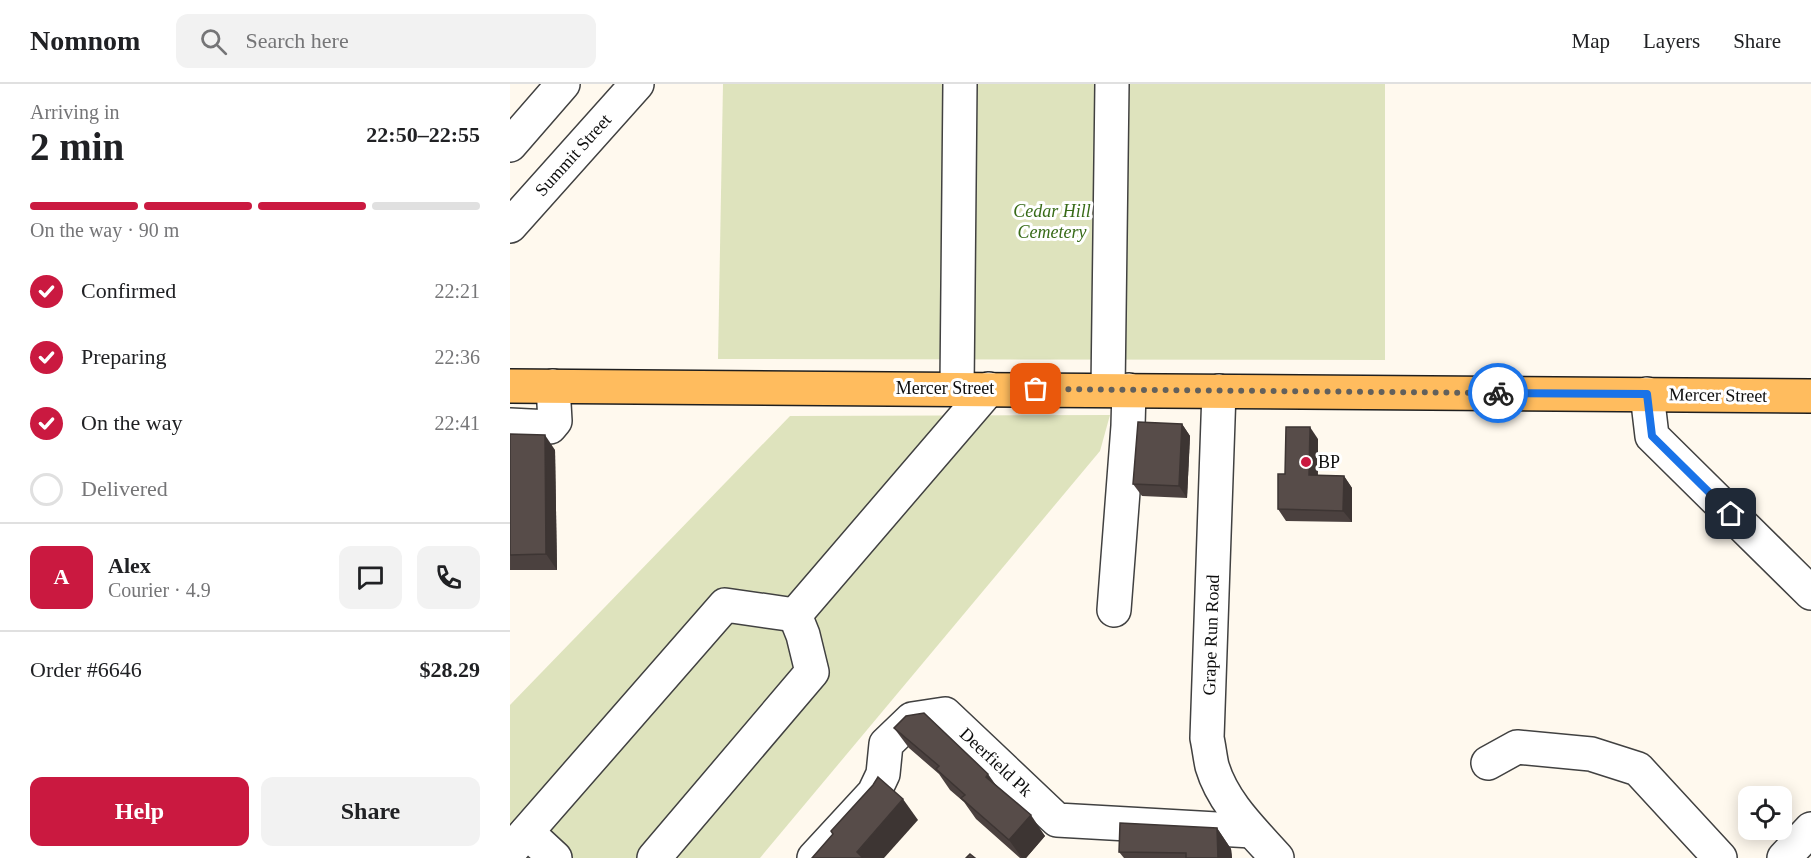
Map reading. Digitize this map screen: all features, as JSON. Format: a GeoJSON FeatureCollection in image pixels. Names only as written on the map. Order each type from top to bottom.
{"type":"FeatureCollection","features":[{"type":"Feature","properties":{"kind":"main road","name":"Mercer Street"},"geometry":{"type":"LineString","coordinates":[[510,386],[1811,396]]}},
{"type":"Feature","properties":{"kind":"street"},"geometry":{"type":"LineString","coordinates":[[510,145],[563,84]]}},
{"type":"Feature","properties":{"kind":"street","name":"Summit Street"},"geometry":{"type":"LineString","coordinates":[[510,226],[637,84]]}},
{"type":"Feature","properties":{"kind":"street"},"geometry":{"type":"LineString","coordinates":[[957,388],[960,84]]}},
{"type":"Feature","properties":{"kind":"street"},"geometry":{"type":"LineString","coordinates":[[1112,84],[1118,390],[1128,426],[1114,610]]}},
{"type":"Feature","properties":{"kind":"street"},"geometry":{"type":"LineString","coordinates":[[510,425],[550,428],[555,421],[553,386]]}},
{"type":"Feature","properties":{"kind":"street"},"geometry":{"type":"LineString","coordinates":[[795,615],[989,389]]}},
{"type":"Feature","properties":{"kind":"street","name":"Grape Run Road"},"geometry":{"type":"LineString","coordinates":[[1219,391],[1207,738],[1212,765],[1222,791],[1236,812],[1277,858]]}},
{"type":"Feature","properties":{"kind":"street"},"geometry":{"type":"LineString","coordinates":[[1647,394],[1652,436],[1811,593]]}},
{"type":"Feature","properties":{"kind":"street"},"geometry":{"type":"LineString","coordinates":[[555,858],[519,842],[725,605],[795,615]]}},
{"type":"Feature","properties":{"kind":"street"},"geometry":{"type":"LineString","coordinates":[[654,858],[812,672],[803,635],[795,615]]}},
{"type":"Feature","properties":{"kind":"street","name":"Deerfield Pk"},"geometry":{"type":"LineString","coordinates":[[814,858],[874,793],[883,774],[886,744],[912,719],[945,714],[1057,820],[1252,831]]}},
{"type":"Feature","properties":{"kind":"street"},"geometry":{"type":"LineString","coordinates":[[1488,763],[1517,747],[1591,754],[1638,769],[1720,858]]}},
{"type":"Feature","properties":{"kind":"street"},"geometry":{"type":"LineString","coordinates":[[1784,858],[1811,829]]}},
{"type":"Feature","properties":{"kind":"green space","name":"Cedar Hill Cemetery"},"geometry":{"type":"Polygon","coordinates":[[[723,84],[1385,84],[1385,360],[718,359],[723,84]]]}},
{"type":"Feature","properties":{"kind":"green space"},"geometry":{"type":"Polygon","coordinates":[[[1110,415],[1100,451],[760,858],[510,858],[510,705],[790,416],[1110,415]]]}},
{"type":"Feature","properties":{"kind":"building"},"geometry":{"type":"Polygon","coordinates":[[[1138,422],[1182,424],[1179,486],[1133,484],[1138,422]]]}},
{"type":"Feature","properties":{"kind":"building","name":"BP"},"geometry":{"type":"Polygon","coordinates":[[[1286,427],[1310,427],[1309,475],[1344,476],[1343,511],[1278,509],[1278,474],[1285,474],[1286,427]]]}},
{"type":"Feature","properties":{"kind":"building"},"geometry":{"type":"Polygon","coordinates":[[[510,434],[545,435],[546,554],[510,555],[510,434]]]}},
{"type":"Feature","properties":{"kind":"building"},"geometry":{"type":"Polygon","coordinates":[[[924,713],[988,774],[986,777],[1031,815],[1009,840],[961,798],[965,795],[936,769],[939,766],[894,728],[906,716],[924,713]]]}},
{"type":"Feature","properties":{"kind":"building"},"geometry":{"type":"Polygon","coordinates":[[[878,777],[903,799],[857,852],[862,857],[812,858],[833,834],[831,831],[878,777]]]}},
{"type":"Feature","properties":{"kind":"building"},"geometry":{"type":"Polygon","coordinates":[[[1120,823],[1217,828],[1218,858],[1186,858],[1186,853],[1119,852],[1120,823]]]}},
{"type":"Feature","properties":{"kind":"way so far"},"geometry":{"type":"LineString","coordinates":[[1036,389],[1498,393]]}},
{"type":"Feature","properties":{"kind":"place","name":"BP"},"geometry":{"type":"Point","coordinates":[1306,462]}},
{"type":"Feature","properties":{"kind":"route"},"geometry":{"type":"LineString","coordinates":[[1498,393],[1647,394],[1652,436],[1731,514]]}}]}
